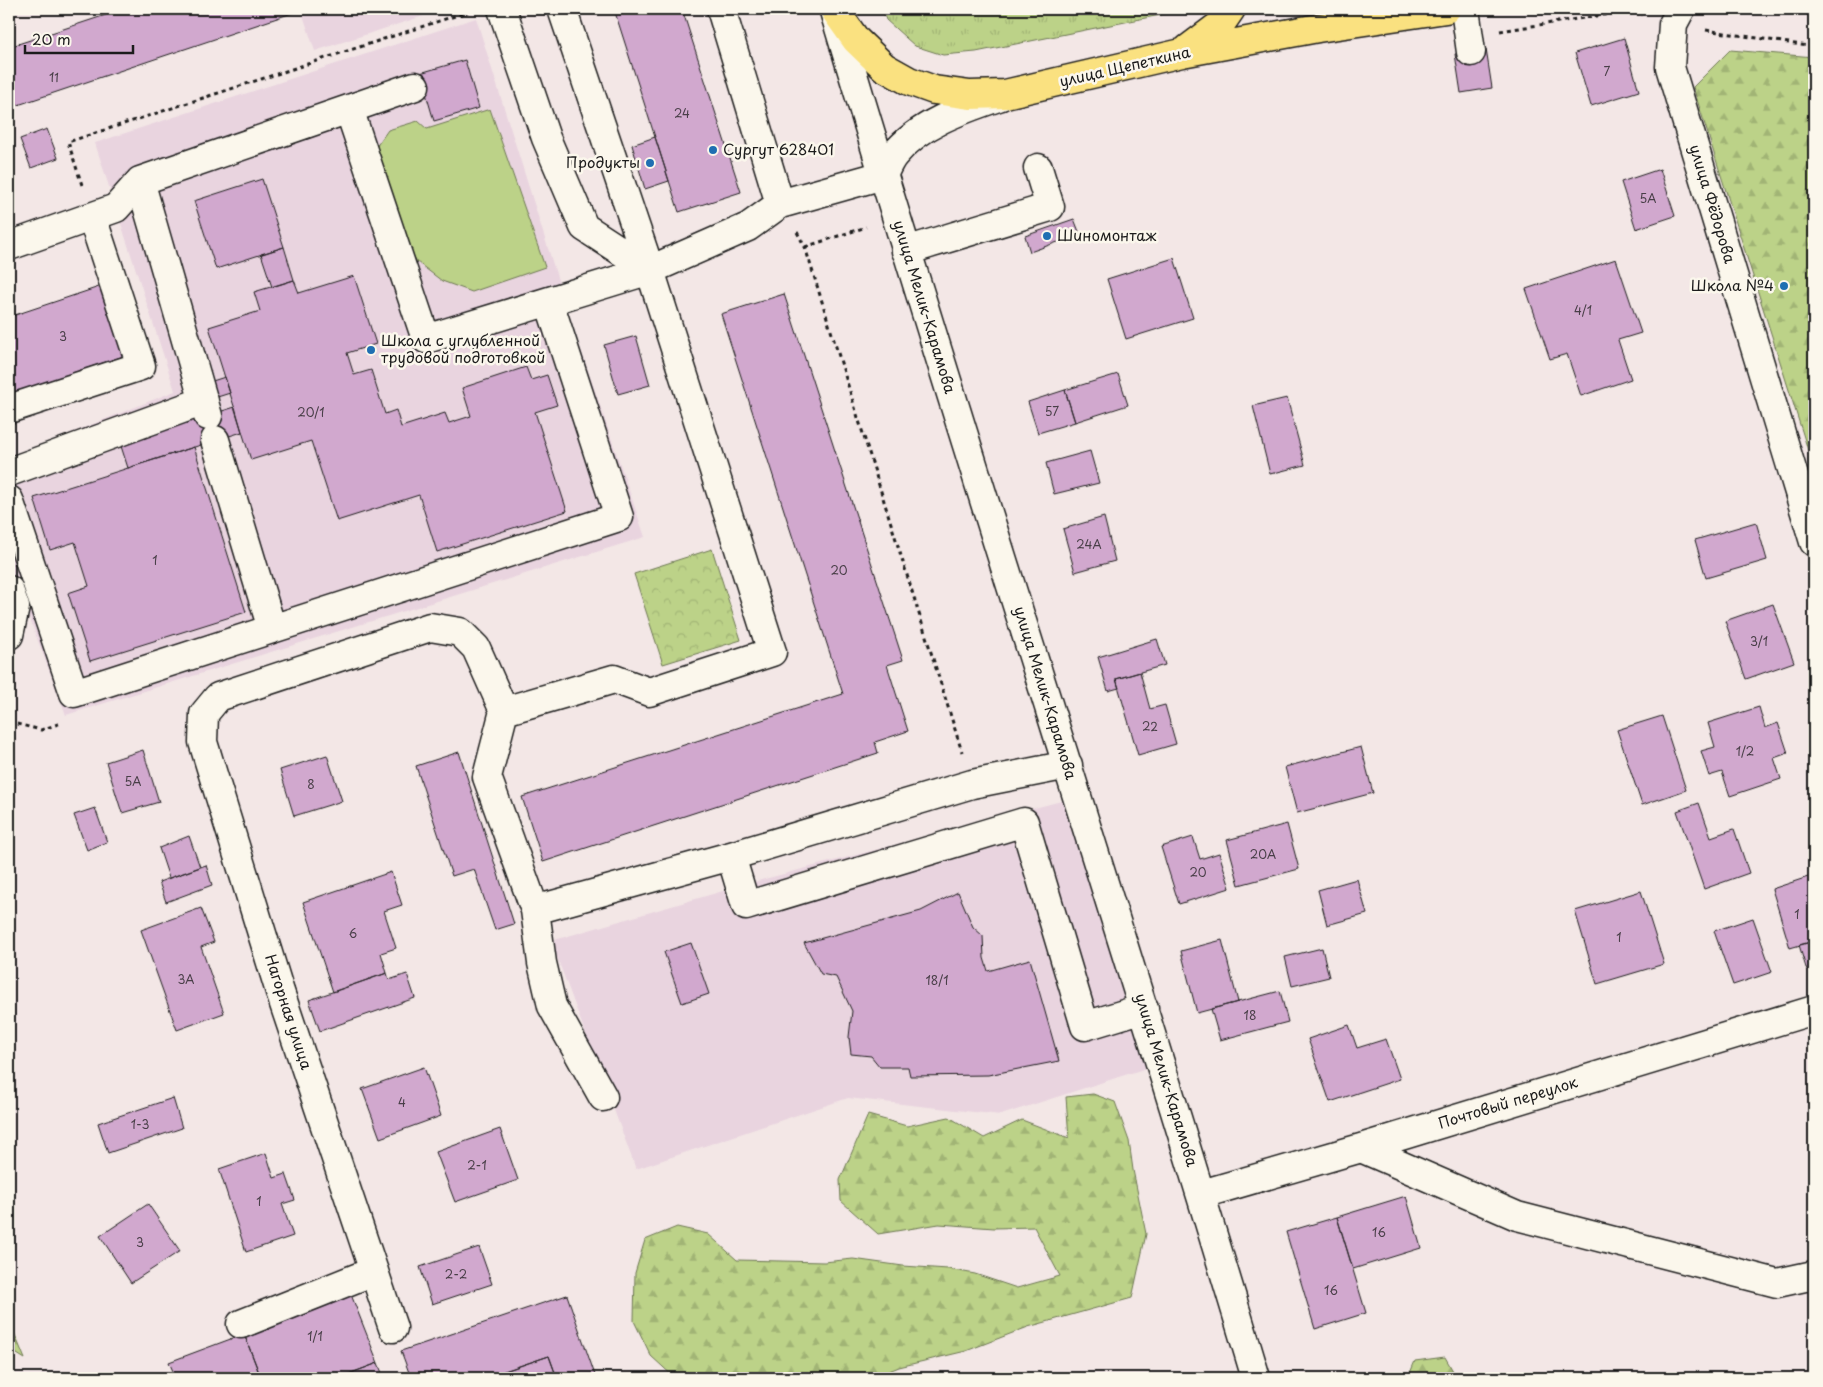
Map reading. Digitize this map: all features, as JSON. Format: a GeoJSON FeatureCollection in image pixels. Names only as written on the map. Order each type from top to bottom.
{"type":"FeatureCollection","features":[{"type":"Feature","properties":{"kind":"main road","name":"улица Щепеткина"},"geometry":{"type":"LineString","coordinates":[[833,9],[856,40],[884,67],[909,81],[934,90],[970,95],[1004,94],[1182,53],[1318,28],[1446,9]]}},
{"type":"Feature","properties":{"kind":"main road"},"geometry":{"type":"LineString","coordinates":[[1182,53],[1220,25],[1231,9]]}},
{"type":"Feature","properties":{"kind":"street"},"geometry":{"type":"LineString","coordinates":[[502,9],[546,138],[584,227],[650,270]]}},
{"type":"Feature","properties":{"kind":"street"},"geometry":{"type":"LineString","coordinates":[[562,9],[650,270],[772,652],[649,692],[614,680],[504,711],[487,777],[535,910],[542,963],[552,1006],[603,1097]]}},
{"type":"Feature","properties":{"kind":"street"},"geometry":{"type":"LineString","coordinates":[[721,9],[780,204]]}},
{"type":"Feature","properties":{"kind":"street","name":"улица Мелик-Карамова"},"geometry":{"type":"LineString","coordinates":[[833,9],[906,251],[1202,1194],[1256,1378]]}},
{"type":"Feature","properties":{"kind":"street"},"geometry":{"type":"LineString","coordinates":[[1465,9],[1469,44]]}},
{"type":"Feature","properties":{"kind":"street","name":"улица Фёдорова"},"geometry":{"type":"LineString","coordinates":[[1677,17],[1670,67],[1814,542]]}},
{"type":"Feature","properties":{"kind":"street"},"geometry":{"type":"LineString","coordinates":[[9,246],[116,208],[140,181],[415,86]]}},
{"type":"Feature","properties":{"kind":"street"},"geometry":{"type":"LineString","coordinates":[[348,109],[426,339],[650,270],[748,227],[780,204],[883,176],[892,157],[905,143],[931,125],[966,108],[1004,94]]}},
{"type":"Feature","properties":{"kind":"street"},"geometry":{"type":"LineString","coordinates":[[906,251],[1050,207],[1038,168]]}},
{"type":"Feature","properties":{"kind":"street"},"geometry":{"type":"LineString","coordinates":[[140,181],[272,628]]}},
{"type":"Feature","properties":{"kind":"street"},"geometry":{"type":"LineString","coordinates":[[9,409],[140,366],[92,217]]}},
{"type":"Feature","properties":{"kind":"street"},"geometry":{"type":"LineString","coordinates":[[9,500],[74,693],[619,517],[549,302]]}},
{"type":"Feature","properties":{"kind":"street"},"geometry":{"type":"LineString","coordinates":[[9,472],[209,419]]}},
{"type":"Feature","properties":{"kind":"street"},"geometry":{"type":"LineString","coordinates":[[9,590],[15,607],[9,635]]}},
{"type":"Feature","properties":{"kind":"street","name":"Нагорная улица"},"geometry":{"type":"LineString","coordinates":[[393,1328],[280,992],[203,742],[204,714],[218,697],[430,627],[460,632],[476,648],[504,711]]}},
{"type":"Feature","properties":{"kind":"street"},"geometry":{"type":"LineString","coordinates":[[535,910],[731,856],[972,784],[1068,765]]}},
{"type":"Feature","properties":{"kind":"street"},"geometry":{"type":"LineString","coordinates":[[731,856],[746,906],[1024,822],[1085,1026],[1144,1008]]}},
{"type":"Feature","properties":{"kind":"street","name":"Почтовый переулок"},"geometry":{"type":"LineString","coordinates":[[1202,1194],[1361,1148],[1814,1010]]}},
{"type":"Feature","properties":{"kind":"street"},"geometry":{"type":"LineString","coordinates":[[1361,1148],[1517,1216],[1777,1283],[1814,1275]]}},
{"type":"Feature","properties":{"kind":"street"},"geometry":{"type":"LineString","coordinates":[[241,1324],[374,1271]]}},
{"type":"Feature","properties":{"kind":"path"},"geometry":{"type":"LineString","coordinates":[[92,217],[68,142],[477,9]]}},
{"type":"Feature","properties":{"kind":"path"},"geometry":{"type":"LineString","coordinates":[[1469,44],[1629,11],[1677,17],[1814,47]]}},
{"type":"Feature","properties":{"kind":"path"},"geometry":{"type":"LineString","coordinates":[[780,204],[805,247],[972,784]]}},
{"type":"Feature","properties":{"kind":"shaded area"},"geometry":{"type":"Polygon","coordinates":[[[301,9],[445,9],[315,51],[301,9]]]}},
{"type":"Feature","properties":{"kind":"shaded area","name":"Школа с углубленной трудовой подготовкой"},"geometry":{"type":"Polygon","coordinates":[[[476,18],[567,309],[645,537],[66,715],[9,564],[9,458],[175,391],[95,143],[476,18]]]}},
{"type":"Feature","properties":{"kind":"shaded area"},"geometry":{"type":"Polygon","coordinates":[[[1069,799],[1153,1066],[1001,1115],[848,1098],[636,1169],[551,941],[761,880],[1069,799]]]}},
{"type":"Feature","properties":{"kind":"green space"},"geometry":{"type":"Polygon","coordinates":[[[882,9],[1190,9],[976,52],[943,55],[915,46],[886,20],[882,9]]]}},
{"type":"Feature","properties":{"kind":"green space","name":"Школа №4"},"geometry":{"type":"Polygon","coordinates":[[[1730,50],[1814,57],[1814,469],[1693,87],[1730,50]]]}},
{"type":"Feature","properties":{"kind":"green space"},"geometry":{"type":"Polygon","coordinates":[[[490,109],[545,267],[472,292],[442,281],[417,262],[402,236],[376,147],[388,130],[418,121],[427,129],[490,109]]]}},
{"type":"Feature","properties":{"kind":"green space"},"geometry":{"type":"Polygon","coordinates":[[[712,549],[741,640],[663,664],[634,574],[712,549]]]}},
{"type":"Feature","properties":{"kind":"green space"},"geometry":{"type":"Polygon","coordinates":[[[1093,1094],[1115,1102],[1129,1141],[1146,1234],[1132,1298],[1028,1327],[966,1351],[899,1367],[872,1378],[675,1378],[651,1356],[634,1321],[635,1273],[645,1240],[677,1227],[708,1234],[737,1260],[824,1262],[853,1259],[903,1266],[948,1269],[975,1274],[1017,1288],[1060,1276],[1034,1227],[994,1228],[939,1224],[878,1234],[841,1201],[840,1180],[868,1115],[907,1126],[949,1117],[984,1138],[1022,1120],[1069,1138],[1066,1097],[1093,1094]]]}},
{"type":"Feature","properties":{"kind":"green space"},"geometry":{"type":"Polygon","coordinates":[[[10,1323],[25,1359],[9,1349],[10,1323]]]}},
{"type":"Feature","properties":{"kind":"green space"},"geometry":{"type":"Polygon","coordinates":[[[1445,1357],[1457,1378],[1408,1378],[1415,1361],[1445,1357]]]}},
{"type":"Feature","properties":{"kind":"building"},"geometry":{"type":"Polygon","coordinates":[[[124,9],[301,10],[9,108],[9,47],[124,9]]]}},
{"type":"Feature","properties":{"kind":"building"},"geometry":{"type":"Polygon","coordinates":[[[614,9],[682,9],[741,192],[679,212],[614,9]]]}},
{"type":"Feature","properties":{"kind":"building"},"geometry":{"type":"Polygon","coordinates":[[[1624,38],[1639,91],[1591,106],[1575,53],[1624,38]]]}},
{"type":"Feature","properties":{"kind":"building"},"geometry":{"type":"Polygon","coordinates":[[[1486,49],[1492,88],[1461,93],[1455,54],[1486,49]]]}},
{"type":"Feature","properties":{"kind":"building"},"geometry":{"type":"Polygon","coordinates":[[[465,60],[479,108],[434,121],[420,73],[465,60]]]}},
{"type":"Feature","properties":{"kind":"building"},"geometry":{"type":"Polygon","coordinates":[[[47,129],[58,158],[31,168],[20,139],[47,129]]]}},
{"type":"Feature","properties":{"kind":"building","name":"Продукты"},"geometry":{"type":"Polygon","coordinates":[[[655,137],[669,181],[645,189],[632,145],[655,137]]]}},
{"type":"Feature","properties":{"kind":"building"},"geometry":{"type":"Polygon","coordinates":[[[1660,169],[1675,216],[1636,229],[1621,182],[1660,169]]]}},
{"type":"Feature","properties":{"kind":"building"},"geometry":{"type":"Polygon","coordinates":[[[262,179],[284,247],[216,269],[194,201],[262,179]]]}},
{"type":"Feature","properties":{"kind":"building"},"geometry":{"type":"Polygon","coordinates":[[[1074,219],[1080,234],[1030,252],[1025,236],[1074,219]]]}},
{"type":"Feature","properties":{"kind":"building"},"geometry":{"type":"Polygon","coordinates":[[[284,247],[294,280],[272,287],[261,254],[284,247]]]}},
{"type":"Feature","properties":{"kind":"building"},"geometry":{"type":"Polygon","coordinates":[[[1174,258],[1193,318],[1126,339],[1107,279],[1174,258]]]}},
{"type":"Feature","properties":{"kind":"building"},"geometry":{"type":"Polygon","coordinates":[[[1616,259],[1641,333],[1618,340],[1631,379],[1581,396],[1567,354],[1550,359],[1526,289],[1616,259]]]}},
{"type":"Feature","properties":{"kind":"building"},"geometry":{"type":"Polygon","coordinates":[[[354,276],[376,344],[347,353],[354,375],[371,370],[385,414],[396,410],[401,427],[445,413],[449,423],[471,416],[462,388],[526,367],[531,380],[547,375],[557,405],[535,412],[567,511],[437,552],[419,495],[337,521],[311,441],[251,460],[209,327],[260,311],[254,292],[294,280],[299,293],[354,276]]]}},
{"type":"Feature","properties":{"kind":"building"},"geometry":{"type":"Polygon","coordinates":[[[102,286],[124,356],[9,394],[9,317],[102,286]]]}},
{"type":"Feature","properties":{"kind":"building"},"geometry":{"type":"Polygon","coordinates":[[[784,294],[903,660],[887,665],[908,731],[875,742],[878,753],[543,862],[522,797],[843,694],[721,314],[784,294]]]}},
{"type":"Feature","properties":{"kind":"building"},"geometry":{"type":"Polygon","coordinates":[[[636,336],[650,385],[618,394],[604,345],[636,336]]]}},
{"type":"Feature","properties":{"kind":"building"},"geometry":{"type":"Polygon","coordinates":[[[1118,374],[1128,405],[1075,422],[1065,390],[1118,374]]]}},
{"type":"Feature","properties":{"kind":"building"},"geometry":{"type":"Polygon","coordinates":[[[225,377],[230,393],[208,400],[203,384],[225,377]]]}},
{"type":"Feature","properties":{"kind":"building"},"geometry":{"type":"Polygon","coordinates":[[[1065,390],[1075,422],[1038,433],[1028,402],[1065,390]]]}},
{"type":"Feature","properties":{"kind":"building"},"geometry":{"type":"Polygon","coordinates":[[[1287,398],[1305,465],[1270,474],[1253,406],[1287,398]]]}},
{"type":"Feature","properties":{"kind":"building"},"geometry":{"type":"Polygon","coordinates":[[[235,407],[242,432],[128,468],[120,443],[235,407]]]}},
{"type":"Feature","properties":{"kind":"building"},"geometry":{"type":"Polygon","coordinates":[[[194,447],[246,612],[90,661],[68,593],[89,586],[75,542],[50,550],[34,498],[194,447]]]}},
{"type":"Feature","properties":{"kind":"building"},"geometry":{"type":"Polygon","coordinates":[[[1090,451],[1099,483],[1054,494],[1046,463],[1090,451]]]}},
{"type":"Feature","properties":{"kind":"building"},"geometry":{"type":"Polygon","coordinates":[[[1104,517],[1115,561],[1075,572],[1063,529],[1104,517]]]}},
{"type":"Feature","properties":{"kind":"building"},"geometry":{"type":"Polygon","coordinates":[[[1756,522],[1767,560],[1706,578],[1695,540],[1756,522]]]}},
{"type":"Feature","properties":{"kind":"building"},"geometry":{"type":"Polygon","coordinates":[[[1773,604],[1794,662],[1746,679],[1725,621],[1773,604]]]}},
{"type":"Feature","properties":{"kind":"building"},"geometry":{"type":"Polygon","coordinates":[[[1157,639],[1165,665],[1116,679],[1119,688],[1108,691],[1098,657],[1157,639]]]}},
{"type":"Feature","properties":{"kind":"building"},"geometry":{"type":"Polygon","coordinates":[[[1140,672],[1150,709],[1165,705],[1176,744],[1138,755],[1116,679],[1140,672]]]}},
{"type":"Feature","properties":{"kind":"building"},"geometry":{"type":"Polygon","coordinates":[[[1759,707],[1765,728],[1778,723],[1788,753],[1774,758],[1781,779],[1730,796],[1722,772],[1709,776],[1701,751],[1715,747],[1708,723],[1759,707]]]}},
{"type":"Feature","properties":{"kind":"building"},"geometry":{"type":"Polygon","coordinates":[[[1662,716],[1686,790],[1642,805],[1617,730],[1662,716]]]}},
{"type":"Feature","properties":{"kind":"building"},"geometry":{"type":"Polygon","coordinates":[[[1361,747],[1373,793],[1297,813],[1285,767],[1361,747]]]}},
{"type":"Feature","properties":{"kind":"building"},"geometry":{"type":"Polygon","coordinates":[[[143,750],[159,802],[122,813],[106,762],[143,750]]]}},
{"type":"Feature","properties":{"kind":"building"},"geometry":{"type":"Polygon","coordinates":[[[459,752],[514,924],[495,930],[474,869],[452,876],[416,766],[459,752]]]}},
{"type":"Feature","properties":{"kind":"building"},"geometry":{"type":"Polygon","coordinates":[[[327,755],[342,801],[294,816],[280,770],[327,755]]]}},
{"type":"Feature","properties":{"kind":"building"},"geometry":{"type":"Polygon","coordinates":[[[1699,803],[1711,837],[1734,829],[1749,873],[1704,889],[1677,811],[1699,803]]]}},
{"type":"Feature","properties":{"kind":"building"},"geometry":{"type":"Polygon","coordinates":[[[95,808],[107,842],[87,850],[74,815],[95,808]]]}},
{"type":"Feature","properties":{"kind":"building"},"geometry":{"type":"Polygon","coordinates":[[[1287,824],[1299,869],[1239,885],[1227,840],[1287,824]]]}},
{"type":"Feature","properties":{"kind":"building"},"geometry":{"type":"Polygon","coordinates":[[[189,836],[200,867],[169,878],[159,848],[189,836]]]}},
{"type":"Feature","properties":{"kind":"building"},"geometry":{"type":"Polygon","coordinates":[[[1193,837],[1200,859],[1219,853],[1230,888],[1179,904],[1161,847],[1193,837]]]}},
{"type":"Feature","properties":{"kind":"building"},"geometry":{"type":"Polygon","coordinates":[[[206,865],[212,885],[166,902],[159,882],[206,865]]]}},
{"type":"Feature","properties":{"kind":"building"},"geometry":{"type":"Polygon","coordinates":[[[391,872],[402,905],[384,911],[396,948],[381,953],[387,973],[333,992],[303,902],[391,872]]]}},
{"type":"Feature","properties":{"kind":"building"},"geometry":{"type":"Polygon","coordinates":[[[1814,875],[1814,941],[1790,948],[1772,889],[1814,875]]]}},
{"type":"Feature","properties":{"kind":"building"},"geometry":{"type":"Polygon","coordinates":[[[1357,879],[1367,914],[1327,925],[1318,890],[1357,879]]]}},
{"type":"Feature","properties":{"kind":"building"},"geometry":{"type":"Polygon","coordinates":[[[1641,891],[1664,964],[1597,984],[1575,911],[1641,891]]]}},
{"type":"Feature","properties":{"kind":"building"},"geometry":{"type":"Polygon","coordinates":[[[958,892],[973,927],[983,936],[984,958],[988,971],[1030,959],[1059,1061],[988,1075],[910,1076],[908,1067],[880,1067],[871,1056],[851,1054],[849,1037],[852,1011],[836,977],[821,974],[804,943],[921,911],[958,892]]]}},
{"type":"Feature","properties":{"kind":"building"},"geometry":{"type":"Polygon","coordinates":[[[201,908],[214,942],[201,947],[224,1013],[177,1030],[141,930],[201,908]]]}},
{"type":"Feature","properties":{"kind":"building"},"geometry":{"type":"Polygon","coordinates":[[[1753,918],[1772,972],[1733,985],[1714,931],[1753,918]]]}},
{"type":"Feature","properties":{"kind":"building"},"geometry":{"type":"Polygon","coordinates":[[[1222,940],[1238,1002],[1197,1013],[1181,951],[1222,940]]]}},
{"type":"Feature","properties":{"kind":"building"},"geometry":{"type":"Polygon","coordinates":[[[1814,941],[1814,969],[1807,971],[1799,945],[1814,941]]]}},
{"type":"Feature","properties":{"kind":"building"},"geometry":{"type":"Polygon","coordinates":[[[691,943],[709,994],[682,1003],[664,952],[691,943]]]}},
{"type":"Feature","properties":{"kind":"building"},"geometry":{"type":"Polygon","coordinates":[[[1322,948],[1329,977],[1292,986],[1285,957],[1322,948]]]}},
{"type":"Feature","properties":{"kind":"building"},"geometry":{"type":"Polygon","coordinates":[[[387,973],[389,980],[407,974],[415,998],[320,1031],[309,1000],[387,973]]]}},
{"type":"Feature","properties":{"kind":"building"},"geometry":{"type":"Polygon","coordinates":[[[1280,991],[1288,1022],[1220,1040],[1211,1009],[1280,991]]]}},
{"type":"Feature","properties":{"kind":"building"},"geometry":{"type":"Polygon","coordinates":[[[1349,1025],[1357,1048],[1386,1039],[1400,1079],[1330,1102],[1308,1039],[1349,1025]]]}},
{"type":"Feature","properties":{"kind":"building"},"geometry":{"type":"Polygon","coordinates":[[[424,1067],[441,1116],[380,1138],[362,1089],[424,1067]]]}},
{"type":"Feature","properties":{"kind":"building"},"geometry":{"type":"Polygon","coordinates":[[[173,1098],[182,1128],[108,1153],[98,1123],[173,1098]]]}},
{"type":"Feature","properties":{"kind":"building"},"geometry":{"type":"Polygon","coordinates":[[[500,1129],[518,1180],[455,1202],[436,1152],[500,1129]]]}},
{"type":"Feature","properties":{"kind":"building"},"geometry":{"type":"Polygon","coordinates":[[[266,1153],[274,1178],[286,1174],[295,1200],[282,1204],[293,1236],[246,1252],[219,1169],[266,1153]]]}},
{"type":"Feature","properties":{"kind":"building"},"geometry":{"type":"Polygon","coordinates":[[[1406,1196],[1421,1248],[1353,1269],[1337,1217],[1406,1196]]]}},
{"type":"Feature","properties":{"kind":"building"},"geometry":{"type":"Polygon","coordinates":[[[148,1204],[180,1251],[131,1283],[100,1236],[148,1204]]]}},
{"type":"Feature","properties":{"kind":"building"},"geometry":{"type":"Polygon","coordinates":[[[1337,1217],[1366,1313],[1315,1329],[1286,1232],[1337,1217]]]}},
{"type":"Feature","properties":{"kind":"building"},"geometry":{"type":"Polygon","coordinates":[[[479,1247],[492,1284],[432,1304],[420,1267],[479,1247]]]}},
{"type":"Feature","properties":{"kind":"building"},"geometry":{"type":"Polygon","coordinates":[[[350,1292],[378,1363],[338,1378],[261,1378],[244,1334],[350,1292]]]}},
{"type":"Feature","properties":{"kind":"building"},"geometry":{"type":"Polygon","coordinates":[[[567,1295],[596,1378],[557,1378],[549,1356],[484,1378],[411,1378],[401,1351],[567,1295]]]}},
{"type":"Feature","properties":{"kind":"building"},"geometry":{"type":"Polygon","coordinates":[[[244,1334],[261,1378],[176,1378],[169,1362],[244,1334]]]}},
{"type":"Feature","properties":{"kind":"building"},"geometry":{"type":"Polygon","coordinates":[[[549,1356],[557,1378],[484,1378],[549,1356]]]}},
{"type":"Feature","properties":{"kind":"building"},"geometry":{"type":"Polygon","coordinates":[[[378,1363],[384,1378],[338,1378],[378,1363]]]}},
{"type":"Feature","properties":{"kind":"place","name":"Сургут 628401"},"geometry":{"type":"Point","coordinates":[713,150]}},
{"type":"Feature","properties":{"kind":"place","name":"Продукты"},"geometry":{"type":"Point","coordinates":[650,163]}},
{"type":"Feature","properties":{"kind":"place","name":"Шиномонтаж"},"geometry":{"type":"Point","coordinates":[1047,236]}},
{"type":"Feature","properties":{"kind":"place","name":"Школа №4"},"geometry":{"type":"Point","coordinates":[1784,286]}},
{"type":"Feature","properties":{"kind":"place","name":"Школа с углубленной трудовой подготовкой"},"geometry":{"type":"Point","coordinates":[371,350]}}]}
